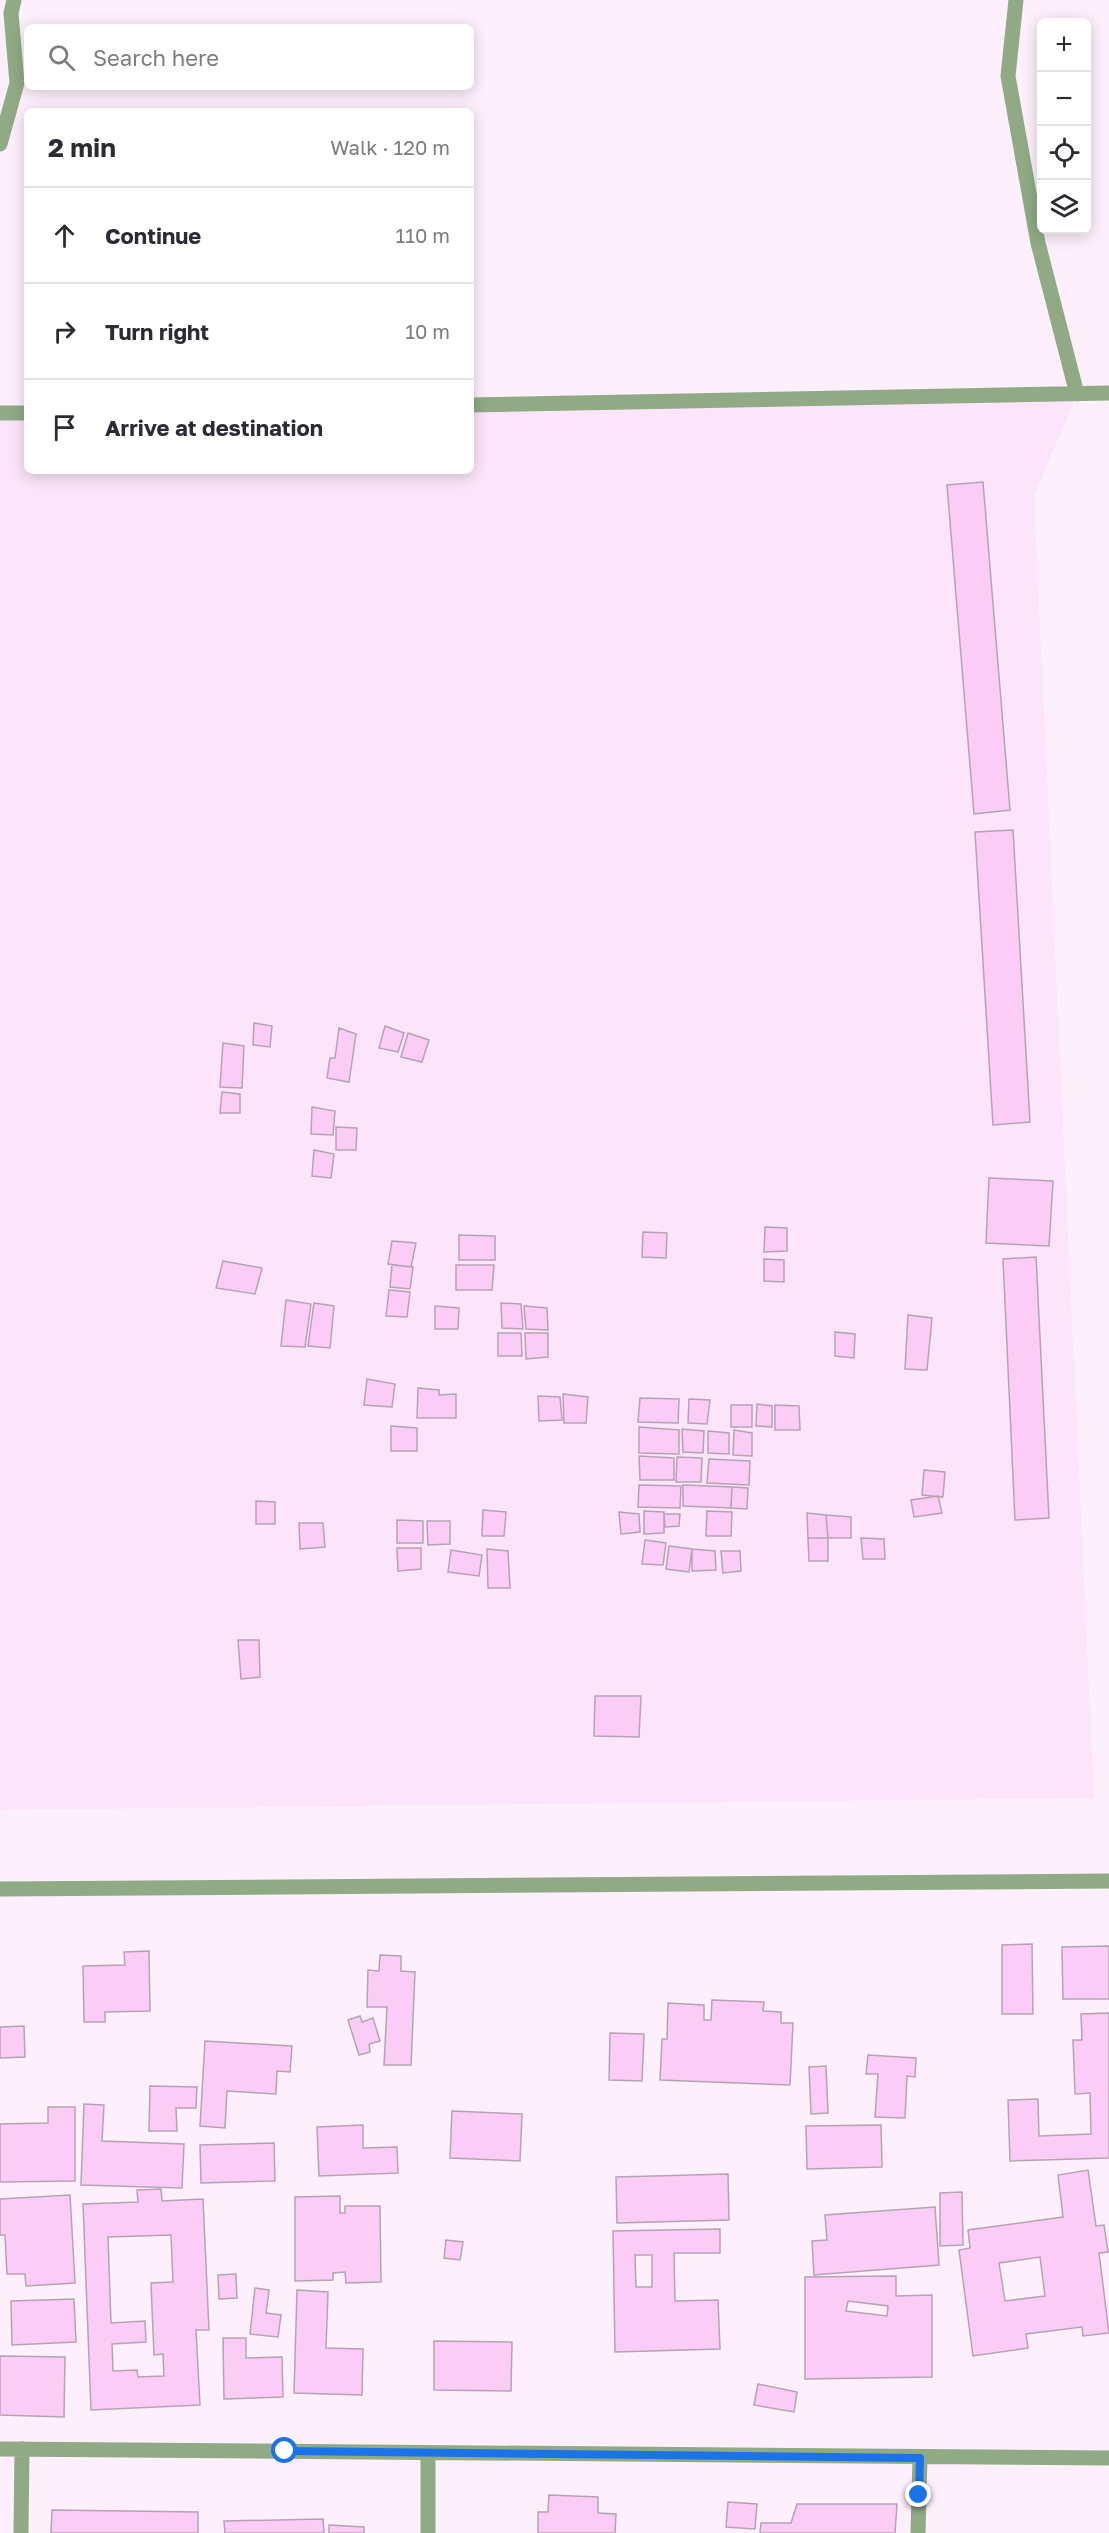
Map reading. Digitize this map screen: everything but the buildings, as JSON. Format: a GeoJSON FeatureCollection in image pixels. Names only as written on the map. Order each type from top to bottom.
{"type":"FeatureCollection","features":[{"type":"Feature","properties":{"kind":"street"},"geometry":{"type":"LineString","coordinates":[[0,144],[17,83],[11,13],[14,0]]}},
{"type":"Feature","properties":{"kind":"street"},"geometry":{"type":"LineString","coordinates":[[1016,0],[1008,76],[1038,243],[1077,394]]}},
{"type":"Feature","properties":{"kind":"street"},"geometry":{"type":"LineString","coordinates":[[474,405],[1109,393]]}},
{"type":"Feature","properties":{"kind":"street"},"geometry":{"type":"LineString","coordinates":[[0,413],[24,413]]}},
{"type":"Feature","properties":{"kind":"street"},"geometry":{"type":"LineString","coordinates":[[0,1889],[1109,1881]]}},
{"type":"Feature","properties":{"kind":"street"},"geometry":{"type":"LineString","coordinates":[[0,2449],[1109,2458]]}},
{"type":"Feature","properties":{"kind":"street"},"geometry":{"type":"LineString","coordinates":[[21,2533],[22,2449]]}},
{"type":"Feature","properties":{"kind":"street"},"geometry":{"type":"LineString","coordinates":[[428,2533],[429,2453]]}},
{"type":"Feature","properties":{"kind":"street"},"geometry":{"type":"LineString","coordinates":[[918,2533],[920,2458]]}},
{"type":"Feature","properties":{"kind":"shaded area"},"geometry":{"type":"Polygon","coordinates":[[[1077,394],[1034,496],[1094,1798],[0,1810],[0,413],[24,413],[24,474],[474,474],[474,405],[1077,394]]]}},
{"type":"Feature","properties":{"kind":"route"},"geometry":{"type":"LineString","coordinates":[[285,2451],[920,2458],[919,2495]]}}]}
